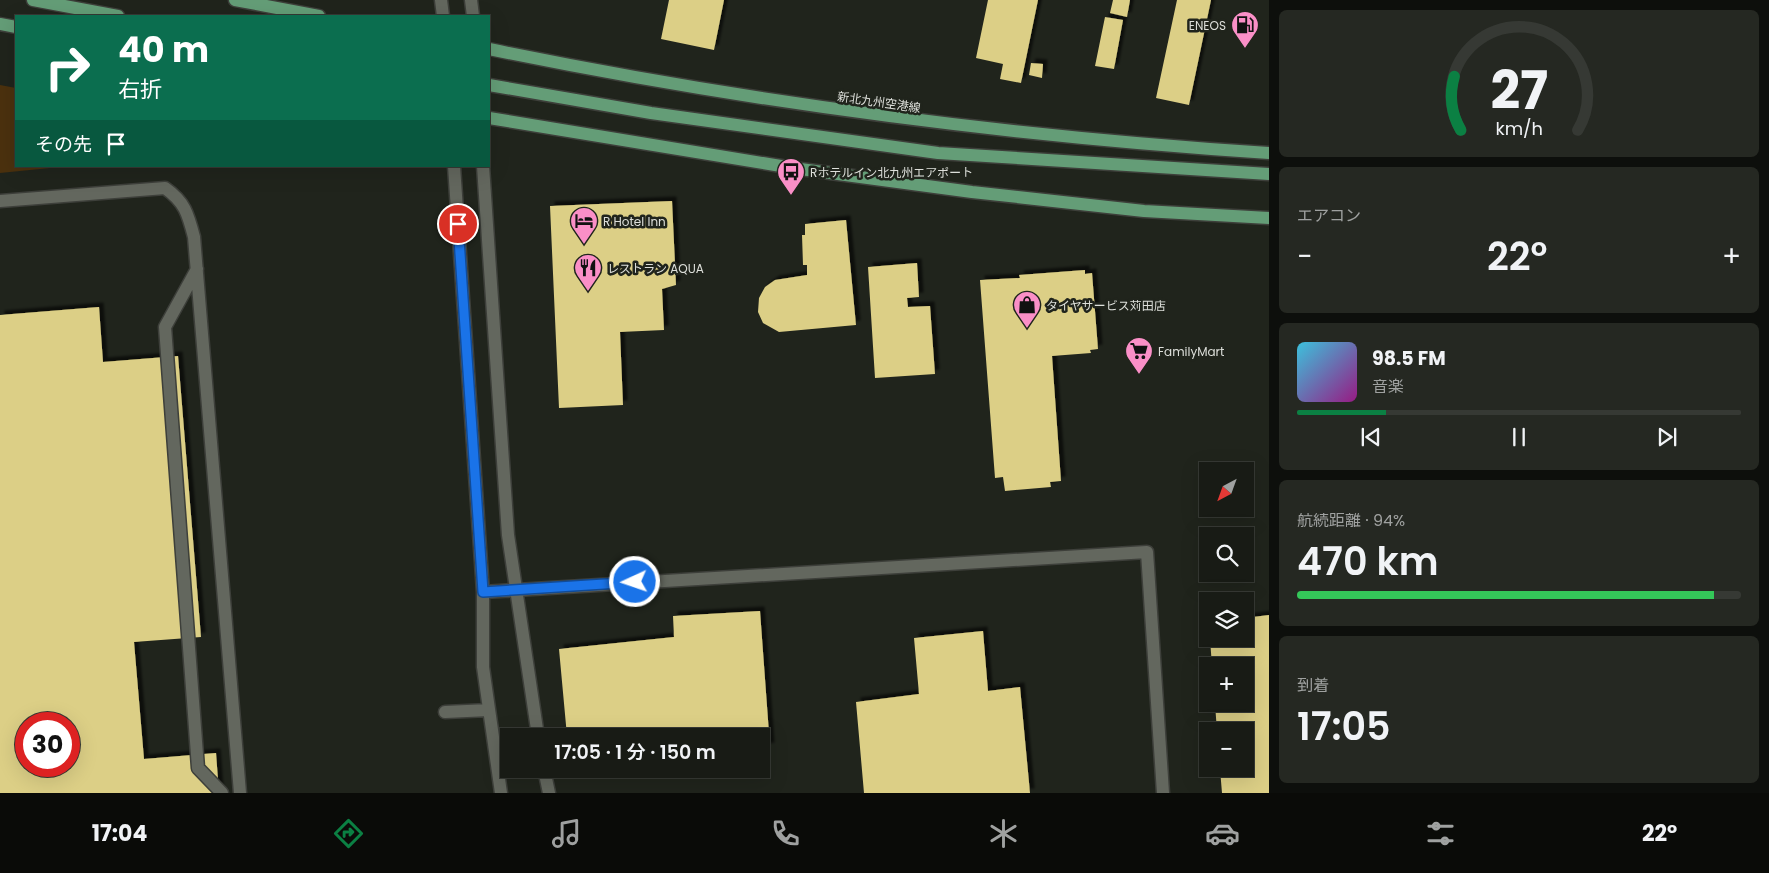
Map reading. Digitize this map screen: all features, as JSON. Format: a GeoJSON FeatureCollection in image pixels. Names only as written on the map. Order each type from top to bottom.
{"type":"FeatureCollection","features":[{"type":"Feature","properties":{"kind":"main road"},"geometry":{"type":"LineString","coordinates":[[33,0],[113,15]]}},
{"type":"Feature","properties":{"kind":"main road"},"geometry":{"type":"LineString","coordinates":[[235,0],[314,15]]}},
{"type":"Feature","properties":{"kind":"main road"},"geometry":{"type":"LineString","coordinates":[[0,24],[15,27]]}},
{"type":"Feature","properties":{"kind":"main road","name":"新北九州空港線"},"geometry":{"type":"LineString","coordinates":[[490,49],[793,105],[930,123],[1269,153]]}},
{"type":"Feature","properties":{"kind":"main road"},"geometry":{"type":"LineString","coordinates":[[490,85],[651,113],[938,153],[1269,174]]}},
{"type":"Feature","properties":{"kind":"main road"},"geometry":{"type":"LineString","coordinates":[[490,118],[793,168],[972,192],[1144,211],[1269,218]]}},
{"type":"Feature","properties":{"kind":"street"},"geometry":{"type":"LineString","coordinates":[[441,0],[442,15]]}},
{"type":"Feature","properties":{"kind":"street"},"geometry":{"type":"LineString","coordinates":[[471,0],[473,15]]}},
{"type":"Feature","properties":{"kind":"street"},"geometry":{"type":"LineString","coordinates":[[454,167],[483,592],[483,667],[501,793]]}},
{"type":"Feature","properties":{"kind":"street"},"geometry":{"type":"LineString","coordinates":[[483,167],[508,535],[537,728]]}},
{"type":"Feature","properties":{"kind":"street"},"geometry":{"type":"LineString","coordinates":[[0,201],[165,188],[175,196],[188,212],[194,237],[197,269],[240,793]]}},
{"type":"Feature","properties":{"kind":"street"},"geometry":{"type":"LineString","coordinates":[[197,269],[166,327],[198,768],[222,793]]}},
{"type":"Feature","properties":{"kind":"street"},"geometry":{"type":"LineString","coordinates":[[483,592],[1147,552],[1163,793]]}},
{"type":"Feature","properties":{"kind":"street"},"geometry":{"type":"LineString","coordinates":[[445,712],[489,710]]}},
{"type":"Feature","properties":{"kind":"street"},"geometry":{"type":"LineString","coordinates":[[546,778],[549,793]]}},
{"type":"Feature","properties":{"kind":"shaded area"},"geometry":{"type":"Polygon","coordinates":[[[0,85],[15,88],[15,167],[60,167],[0,173],[0,85]]]}},
{"type":"Feature","properties":{"kind":"building"},"geometry":{"type":"Polygon","coordinates":[[[669,0],[724,0],[714,50],[661,39],[669,0]]]}},
{"type":"Feature","properties":{"kind":"building"},"geometry":{"type":"Polygon","coordinates":[[[988,0],[1038,0],[1021,83],[1000,79],[1003,64],[976,58],[988,0]]]}},
{"type":"Feature","properties":{"kind":"building"},"geometry":{"type":"Polygon","coordinates":[[[1113,0],[1130,0],[1127,17],[1110,13],[1113,0]]]}},
{"type":"Feature","properties":{"kind":"building"},"geometry":{"type":"Polygon","coordinates":[[[1177,0],[1211,0],[1189,105],[1156,98],[1177,0]]]}},
{"type":"Feature","properties":{"kind":"building"},"geometry":{"type":"Polygon","coordinates":[[[1105,17],[1123,20],[1114,69],[1095,66],[1105,17]]]}},
{"type":"Feature","properties":{"kind":"building"},"geometry":{"type":"Polygon","coordinates":[[[1031,63],[1043,64],[1042,78],[1029,75],[1031,63]]]}},
{"type":"Feature","properties":{"kind":"building"},"geometry":{"type":"Polygon","coordinates":[[[672,201],[676,285],[662,289],[664,330],[620,332],[623,405],[559,408],[550,206],[672,201]]]}},
{"type":"Feature","properties":{"kind":"building"},"geometry":{"type":"Polygon","coordinates":[[[846,220],[856,325],[779,332],[763,323],[758,312],[759,298],[765,287],[775,280],[807,275],[807,265],[803,265],[802,235],[805,235],[805,224],[846,220]]]}},
{"type":"Feature","properties":{"kind":"building"},"geometry":{"type":"Polygon","coordinates":[[[917,263],[919,297],[907,298],[908,307],[930,306],[935,374],[875,378],[868,267],[917,263]]]}},
{"type":"Feature","properties":{"kind":"building"},"geometry":{"type":"Polygon","coordinates":[[[1085,270],[1085,274],[1092,273],[1098,349],[1090,350],[1091,353],[1052,356],[1061,481],[1050,482],[1051,487],[1005,491],[1003,477],[995,478],[980,280],[1020,278],[1019,275],[1085,270]]]}},
{"type":"Feature","properties":{"kind":"building"},"geometry":{"type":"Polygon","coordinates":[[[99,307],[103,362],[178,356],[201,637],[134,642],[144,759],[216,753],[219,793],[0,793],[0,315],[99,307]]]}},
{"type":"Feature","properties":{"kind":"building"},"geometry":{"type":"Polygon","coordinates":[[[760,611],[769,728],[566,728],[559,649],[674,637],[673,616],[760,611]]]}},
{"type":"Feature","properties":{"kind":"building"},"geometry":{"type":"Polygon","coordinates":[[[1269,615],[1269,793],[1222,793],[1221,777],[1254,777],[1254,722],[1216,722],[1216,712],[1254,712],[1254,657],[1211,657],[1211,647],[1254,647],[1254,617],[1269,615]]]}},
{"type":"Feature","properties":{"kind":"building"},"geometry":{"type":"Polygon","coordinates":[[[983,631],[988,691],[1020,687],[1030,793],[864,793],[856,702],[919,694],[914,638],[983,631]]]}},
{"type":"Feature","properties":{"kind":"place","name":"ENEOS"},"geometry":{"type":"Point","coordinates":[1245,49]}},
{"type":"Feature","properties":{"kind":"place","name":"Rホテルイン北九州エアポート"},"geometry":{"type":"Point","coordinates":[791,196]}},
{"type":"Feature","properties":{"kind":"place","name":"R Hotel Inn"},"geometry":{"type":"Point","coordinates":[584,245]}},
{"type":"Feature","properties":{"kind":"place","name":"レストラン AQUA"},"geometry":{"type":"Point","coordinates":[588,292]}},
{"type":"Feature","properties":{"kind":"place","name":"タイヤサービス苅田店"},"geometry":{"type":"Point","coordinates":[1027,329]}},
{"type":"Feature","properties":{"kind":"place","name":"FamilyMart"},"geometry":{"type":"Point","coordinates":[1139,375]}},
{"type":"Feature","properties":{"kind":"route"},"geometry":{"type":"LineString","coordinates":[[458,224],[483,592],[635,582]]}}]}
